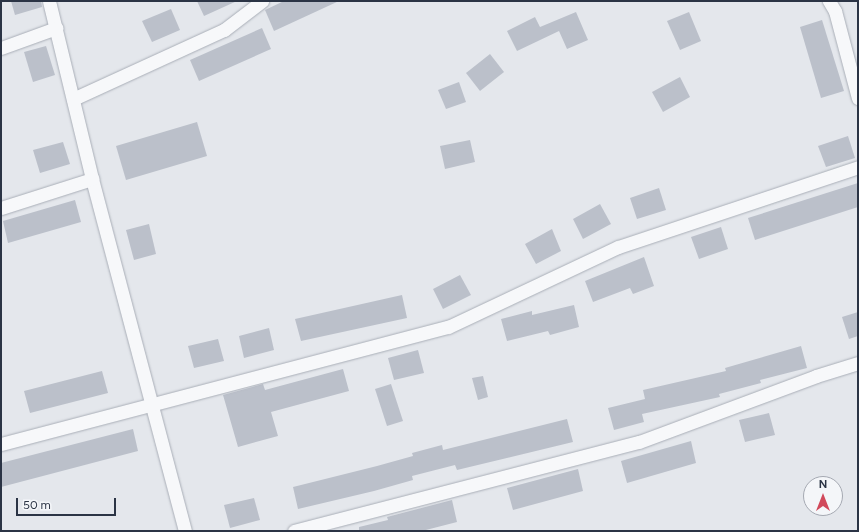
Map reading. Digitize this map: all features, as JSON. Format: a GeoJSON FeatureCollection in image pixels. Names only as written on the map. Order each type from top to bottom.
{"type":"FeatureCollection","features":[{"type":"Feature","properties":{"kind":"street"},"geometry":{"type":"LineString","coordinates":[[49,1],[92,179],[153,403],[185,531]]}},
{"type":"Feature","properties":{"kind":"street"},"geometry":{"type":"LineString","coordinates":[[73,99],[224,30],[262,1]]}},
{"type":"Feature","properties":{"kind":"street"},"geometry":{"type":"LineString","coordinates":[[829,1],[835,11],[858,98]]}},
{"type":"Feature","properties":{"kind":"street"},"geometry":{"type":"LineString","coordinates":[[1,48],[56,28]]}},
{"type":"Feature","properties":{"kind":"street"},"geometry":{"type":"LineString","coordinates":[[1,444],[448,327],[618,246],[858,167]]}},
{"type":"Feature","properties":{"kind":"street"},"geometry":{"type":"LineString","coordinates":[[1,208],[92,179]]}},
{"type":"Feature","properties":{"kind":"street"},"geometry":{"type":"LineString","coordinates":[[294,531],[639,442],[816,376],[858,363]]}},
{"type":"Feature","properties":{"kind":"building"},"geometry":{"type":"Polygon","coordinates":[[[11,1],[41,1],[42,7],[15,15],[11,1]]]}},
{"type":"Feature","properties":{"kind":"building"},"geometry":{"type":"Polygon","coordinates":[[[197,1],[237,1],[204,16],[197,1]]]}},
{"type":"Feature","properties":{"kind":"building"},"geometry":{"type":"Polygon","coordinates":[[[284,1],[339,1],[274,31],[265,10],[284,1]]]}},
{"type":"Feature","properties":{"kind":"building"},"geometry":{"type":"Polygon","coordinates":[[[171,9],[180,30],[152,42],[142,21],[171,9]]]}},
{"type":"Feature","properties":{"kind":"building"},"geometry":{"type":"Polygon","coordinates":[[[576,12],[588,40],[567,49],[559,31],[517,51],[507,31],[535,17],[540,27],[576,12]]]}},
{"type":"Feature","properties":{"kind":"building"},"geometry":{"type":"Polygon","coordinates":[[[689,12],[701,41],[680,50],[667,21],[689,12]]]}},
{"type":"Feature","properties":{"kind":"building"},"geometry":{"type":"Polygon","coordinates":[[[822,20],[844,91],[821,98],[800,27],[822,20]]]}},
{"type":"Feature","properties":{"kind":"building"},"geometry":{"type":"Polygon","coordinates":[[[262,28],[271,49],[199,81],[190,60],[262,28]]]}},
{"type":"Feature","properties":{"kind":"building"},"geometry":{"type":"Polygon","coordinates":[[[46,46],[55,75],[33,82],[24,52],[46,46]]]}},
{"type":"Feature","properties":{"kind":"building"},"geometry":{"type":"Polygon","coordinates":[[[490,54],[504,72],[480,91],[466,73],[490,54]]]}},
{"type":"Feature","properties":{"kind":"building"},"geometry":{"type":"Polygon","coordinates":[[[680,77],[690,97],[663,112],[652,92],[680,77]]]}},
{"type":"Feature","properties":{"kind":"building"},"geometry":{"type":"Polygon","coordinates":[[[459,82],[466,102],[446,109],[438,90],[459,82]]]}},
{"type":"Feature","properties":{"kind":"building"},"geometry":{"type":"Polygon","coordinates":[[[197,122],[207,156],[126,180],[116,146],[197,122]]]}},
{"type":"Feature","properties":{"kind":"building"},"geometry":{"type":"Polygon","coordinates":[[[848,136],[855,158],[826,167],[818,146],[848,136]]]}},
{"type":"Feature","properties":{"kind":"building"},"geometry":{"type":"Polygon","coordinates":[[[470,140],[475,162],[445,169],[440,146],[470,140]]]}},
{"type":"Feature","properties":{"kind":"building"},"geometry":{"type":"Polygon","coordinates":[[[63,142],[70,164],[40,173],[33,150],[63,142]]]}},
{"type":"Feature","properties":{"kind":"building"},"geometry":{"type":"Polygon","coordinates":[[[858,183],[858,207],[755,240],[748,218],[858,183]]]}},
{"type":"Feature","properties":{"kind":"building"},"geometry":{"type":"Polygon","coordinates":[[[659,188],[666,210],[637,219],[630,198],[659,188]]]}},
{"type":"Feature","properties":{"kind":"building"},"geometry":{"type":"Polygon","coordinates":[[[75,200],[81,222],[8,243],[3,221],[75,200]]]}},
{"type":"Feature","properties":{"kind":"building"},"geometry":{"type":"Polygon","coordinates":[[[600,204],[611,224],[583,239],[573,219],[600,204]]]}},
{"type":"Feature","properties":{"kind":"building"},"geometry":{"type":"Polygon","coordinates":[[[149,224],[156,254],[134,260],[126,230],[149,224]]]}},
{"type":"Feature","properties":{"kind":"building"},"geometry":{"type":"Polygon","coordinates":[[[721,227],[728,249],[699,259],[691,237],[721,227]]]}},
{"type":"Feature","properties":{"kind":"building"},"geometry":{"type":"Polygon","coordinates":[[[552,229],[561,251],[536,264],[525,244],[552,229]]]}},
{"type":"Feature","properties":{"kind":"building"},"geometry":{"type":"Polygon","coordinates":[[[644,257],[654,286],[633,294],[630,288],[593,302],[585,281],[644,257]]]}},
{"type":"Feature","properties":{"kind":"building"},"geometry":{"type":"Polygon","coordinates":[[[460,275],[471,295],[443,309],[433,289],[460,275]]]}},
{"type":"Feature","properties":{"kind":"building"},"geometry":{"type":"Polygon","coordinates":[[[402,295],[407,318],[301,341],[295,319],[402,295]]]}},
{"type":"Feature","properties":{"kind":"building"},"geometry":{"type":"Polygon","coordinates":[[[574,305],[579,327],[550,335],[548,331],[507,341],[501,319],[532,311],[532,315],[574,305]]]}},
{"type":"Feature","properties":{"kind":"building"},"geometry":{"type":"Polygon","coordinates":[[[858,312],[858,336],[849,339],[842,317],[858,312]]]}},
{"type":"Feature","properties":{"kind":"building"},"geometry":{"type":"Polygon","coordinates":[[[269,328],[274,350],[244,358],[239,336],[269,328]]]}},
{"type":"Feature","properties":{"kind":"building"},"geometry":{"type":"Polygon","coordinates":[[[218,339],[224,361],[194,368],[188,346],[218,339]]]}},
{"type":"Feature","properties":{"kind":"building"},"geometry":{"type":"Polygon","coordinates":[[[801,346],[807,368],[760,380],[761,383],[719,394],[720,397],[642,414],[644,422],[614,430],[608,408],[645,399],[643,390],[726,371],[725,368],[801,346]]]}},
{"type":"Feature","properties":{"kind":"building"},"geometry":{"type":"Polygon","coordinates":[[[418,350],[424,373],[394,380],[388,358],[418,350]]]}},
{"type":"Feature","properties":{"kind":"building"},"geometry":{"type":"Polygon","coordinates":[[[343,369],[349,391],[271,412],[278,436],[238,447],[223,395],[263,384],[265,390],[343,369]]]}},
{"type":"Feature","properties":{"kind":"building"},"geometry":{"type":"Polygon","coordinates":[[[102,371],[108,393],[30,413],[24,391],[102,371]]]}},
{"type":"Feature","properties":{"kind":"building"},"geometry":{"type":"Polygon","coordinates":[[[483,376],[488,397],[478,400],[472,378],[483,376]]]}},
{"type":"Feature","properties":{"kind":"building"},"geometry":{"type":"Polygon","coordinates":[[[391,384],[403,421],[387,426],[375,389],[391,384]]]}},
{"type":"Feature","properties":{"kind":"building"},"geometry":{"type":"Polygon","coordinates":[[[769,413],[775,435],[745,442],[739,420],[769,413]]]}},
{"type":"Feature","properties":{"kind":"building"},"geometry":{"type":"Polygon","coordinates":[[[567,419],[573,442],[457,470],[455,465],[412,476],[413,480],[374,491],[298,509],[293,487],[413,456],[412,453],[442,445],[443,450],[567,419]]]}},
{"type":"Feature","properties":{"kind":"building"},"geometry":{"type":"Polygon","coordinates":[[[133,429],[138,451],[1,487],[1,463],[133,429]]]}},
{"type":"Feature","properties":{"kind":"building"},"geometry":{"type":"Polygon","coordinates":[[[691,441],[696,463],[627,483],[621,461],[691,441]]]}},
{"type":"Feature","properties":{"kind":"building"},"geometry":{"type":"Polygon","coordinates":[[[578,469],[583,491],[513,510],[507,488],[578,469]]]}},
{"type":"Feature","properties":{"kind":"building"},"geometry":{"type":"Polygon","coordinates":[[[254,498],[260,520],[230,528],[224,505],[254,498]]]}},
{"type":"Feature","properties":{"kind":"building"},"geometry":{"type":"Polygon","coordinates":[[[452,500],[457,522],[422,531],[359,531],[359,527],[388,520],[387,517],[452,500]]]}}]}
